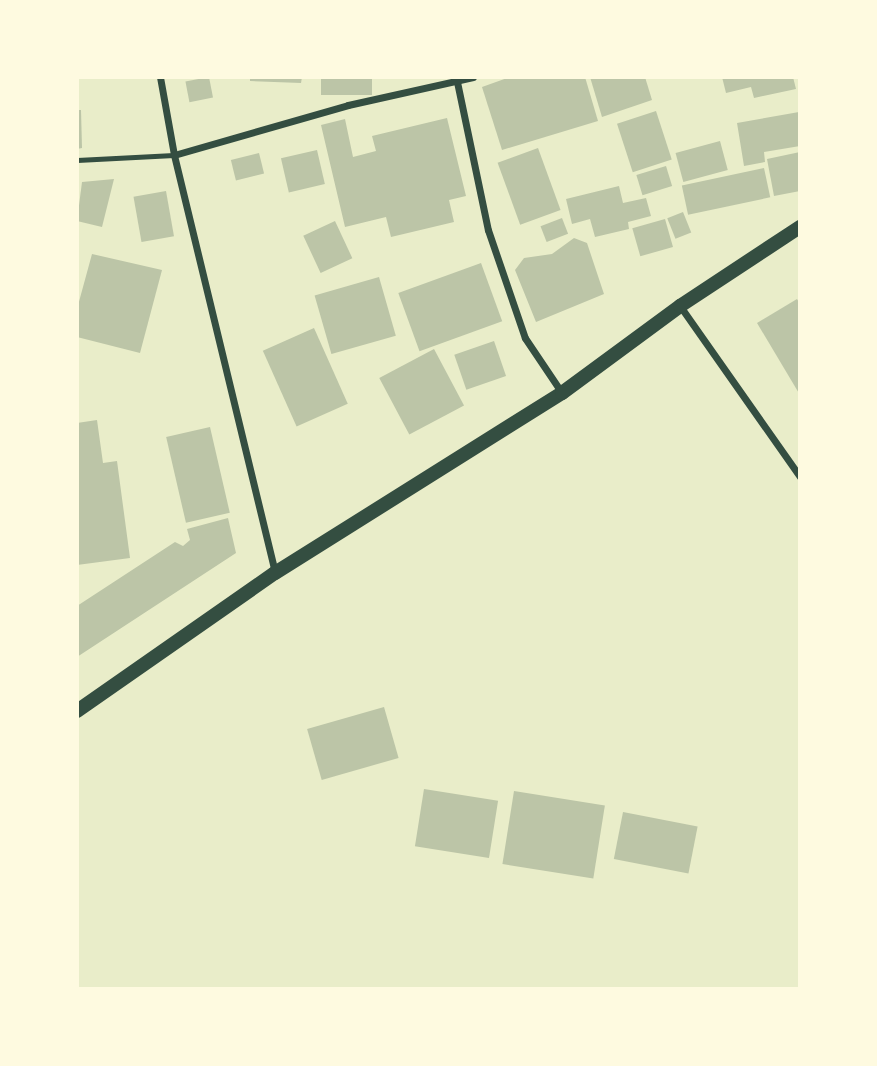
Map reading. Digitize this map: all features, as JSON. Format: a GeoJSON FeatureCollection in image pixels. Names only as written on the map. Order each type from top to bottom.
{"type":"FeatureCollection","features":[{"type":"Feature","properties":{"kind":"main road"},"geometry":{"type":"LineString","coordinates":[[77,711],[275,573],[562,393],[680,306],[800,227]]}},
{"type":"Feature","properties":{"kind":"street"},"geometry":{"type":"LineString","coordinates":[[160,77],[174,155],[275,573]]}},
{"type":"Feature","properties":{"kind":"street"},"geometry":{"type":"LineString","coordinates":[[174,155],[348,105],[472,77]]}},
{"type":"Feature","properties":{"kind":"street"},"geometry":{"type":"LineString","coordinates":[[457,79],[496,254],[525,338],[562,393]]}},
{"type":"Feature","properties":{"kind":"street"},"geometry":{"type":"LineString","coordinates":[[680,306],[800,477]]}},
{"type":"Feature","properties":{"kind":"lane"},"geometry":{"type":"LineString","coordinates":[[77,160],[174,155]]}},
{"type":"Feature","properties":{"kind":"building"},"geometry":{"type":"Polygon","coordinates":[[[209,77],[213,98],[189,102],[185,82],[209,77]]]}},
{"type":"Feature","properties":{"kind":"building"},"geometry":{"type":"Polygon","coordinates":[[[250,77],[302,77],[301,83],[250,81],[250,77]]]}},
{"type":"Feature","properties":{"kind":"building"},"geometry":{"type":"Polygon","coordinates":[[[321,77],[372,77],[372,95],[321,95],[321,77]]]}},
{"type":"Feature","properties":{"kind":"building"},"geometry":{"type":"Polygon","coordinates":[[[510,77],[585,77],[598,121],[502,150],[482,87],[510,77]]]}},
{"type":"Feature","properties":{"kind":"building"},"geometry":{"type":"Polygon","coordinates":[[[590,77],[645,77],[652,100],[602,117],[590,77]]]}},
{"type":"Feature","properties":{"kind":"building"},"geometry":{"type":"Polygon","coordinates":[[[722,77],[793,77],[796,89],[754,98],[751,87],[726,93],[722,77]]]}},
{"type":"Feature","properties":{"kind":"building"},"geometry":{"type":"Polygon","coordinates":[[[77,110],[81,110],[82,148],[77,149],[77,110]]]}},
{"type":"Feature","properties":{"kind":"building"},"geometry":{"type":"Polygon","coordinates":[[[656,111],[672,160],[633,172],[617,124],[656,111]]]}},
{"type":"Feature","properties":{"kind":"building"},"geometry":{"type":"Polygon","coordinates":[[[799,112],[800,146],[764,152],[765,162],[744,166],[737,123],[799,112]]]}},
{"type":"Feature","properties":{"kind":"building"},"geometry":{"type":"Polygon","coordinates":[[[447,118],[466,196],[449,200],[454,222],[391,237],[386,217],[345,227],[321,125],[345,119],[353,157],[376,151],[372,136],[447,118]]]}},
{"type":"Feature","properties":{"kind":"building"},"geometry":{"type":"Polygon","coordinates":[[[720,141],[728,170],[683,182],[676,153],[720,141]]]}},
{"type":"Feature","properties":{"kind":"building"},"geometry":{"type":"Polygon","coordinates":[[[538,148],[561,210],[520,225],[498,163],[538,148]]]}},
{"type":"Feature","properties":{"kind":"building"},"geometry":{"type":"Polygon","coordinates":[[[317,150],[325,184],[289,192],[281,158],[317,150]]]}},
{"type":"Feature","properties":{"kind":"building"},"geometry":{"type":"Polygon","coordinates":[[[800,152],[800,191],[774,196],[767,159],[800,152]]]}},
{"type":"Feature","properties":{"kind":"building"},"geometry":{"type":"Polygon","coordinates":[[[259,153],[264,173],[236,180],[231,160],[259,153]]]}},
{"type":"Feature","properties":{"kind":"building"},"geometry":{"type":"Polygon","coordinates":[[[666,166],[672,186],[642,195],[636,175],[666,166]]]}},
{"type":"Feature","properties":{"kind":"building"},"geometry":{"type":"Polygon","coordinates":[[[764,168],[770,197],[688,215],[682,185],[764,168]]]}},
{"type":"Feature","properties":{"kind":"building"},"geometry":{"type":"Polygon","coordinates":[[[114,179],[102,227],[77,221],[82,182],[114,179]]]}},
{"type":"Feature","properties":{"kind":"building"},"geometry":{"type":"Polygon","coordinates":[[[619,186],[623,203],[646,198],[651,216],[628,222],[629,229],[595,237],[590,219],[572,224],[566,199],[619,186]]]}},
{"type":"Feature","properties":{"kind":"building"},"geometry":{"type":"Polygon","coordinates":[[[166,191],[174,236],[141,242],[134,197],[166,191]]]}},
{"type":"Feature","properties":{"kind":"building"},"geometry":{"type":"Polygon","coordinates":[[[683,212],[691,232],[675,239],[667,218],[683,212]]]}},
{"type":"Feature","properties":{"kind":"building"},"geometry":{"type":"Polygon","coordinates":[[[562,218],[568,234],[547,242],[541,226],[562,218]]]}},
{"type":"Feature","properties":{"kind":"building"},"geometry":{"type":"Polygon","coordinates":[[[665,219],[673,247],[640,256],[632,228],[665,219]]]}},
{"type":"Feature","properties":{"kind":"building"},"geometry":{"type":"Polygon","coordinates":[[[335,221],[352,258],[321,273],[303,236],[335,221]]]}},
{"type":"Feature","properties":{"kind":"building"},"geometry":{"type":"Polygon","coordinates":[[[574,238],[587,243],[604,294],[536,322],[515,270],[524,258],[552,254],[574,238]]]}},
{"type":"Feature","properties":{"kind":"building"},"geometry":{"type":"Polygon","coordinates":[[[92,254],[162,270],[140,353],[77,337],[77,309],[92,254]]]}},
{"type":"Feature","properties":{"kind":"building"},"geometry":{"type":"Polygon","coordinates":[[[481,263],[502,321],[420,351],[398,293],[481,263]]]}},
{"type":"Feature","properties":{"kind":"building"},"geometry":{"type":"Polygon","coordinates":[[[379,277],[396,336],[331,354],[315,295],[379,277]]]}},
{"type":"Feature","properties":{"kind":"building"},"geometry":{"type":"Polygon","coordinates":[[[797,299],[800,304],[800,395],[757,323],[797,299]]]}},
{"type":"Feature","properties":{"kind":"building"},"geometry":{"type":"Polygon","coordinates":[[[314,328],[348,404],[297,427],[263,351],[314,328]]]}},
{"type":"Feature","properties":{"kind":"building"},"geometry":{"type":"Polygon","coordinates":[[[494,341],[506,376],[466,390],[454,355],[494,341]]]}},
{"type":"Feature","properties":{"kind":"building"},"geometry":{"type":"Polygon","coordinates":[[[434,349],[464,406],[409,435],[379,378],[434,349]]]}},
{"type":"Feature","properties":{"kind":"building"},"geometry":{"type":"Polygon","coordinates":[[[97,420],[103,463],[117,461],[130,558],[77,565],[77,423],[97,420]]]}},
{"type":"Feature","properties":{"kind":"building"},"geometry":{"type":"Polygon","coordinates":[[[210,427],[230,513],[186,523],[166,437],[210,427]]]}},
{"type":"Feature","properties":{"kind":"building"},"geometry":{"type":"Polygon","coordinates":[[[228,518],[236,553],[77,657],[77,606],[175,542],[183,546],[190,540],[187,529],[228,518]]]}},
{"type":"Feature","properties":{"kind":"building"},"geometry":{"type":"Polygon","coordinates":[[[384,707],[399,758],[322,780],[307,729],[384,707]]]}},
{"type":"Feature","properties":{"kind":"building"},"geometry":{"type":"Polygon","coordinates":[[[424,789],[498,801],[489,858],[415,846],[424,789]]]}},
{"type":"Feature","properties":{"kind":"building"},"geometry":{"type":"Polygon","coordinates":[[[514,791],[605,805],[593,878],[502,864],[514,791]]]}},
{"type":"Feature","properties":{"kind":"building"},"geometry":{"type":"Polygon","coordinates":[[[623,812],[698,827],[688,874],[614,859],[623,812]]]}}]}
